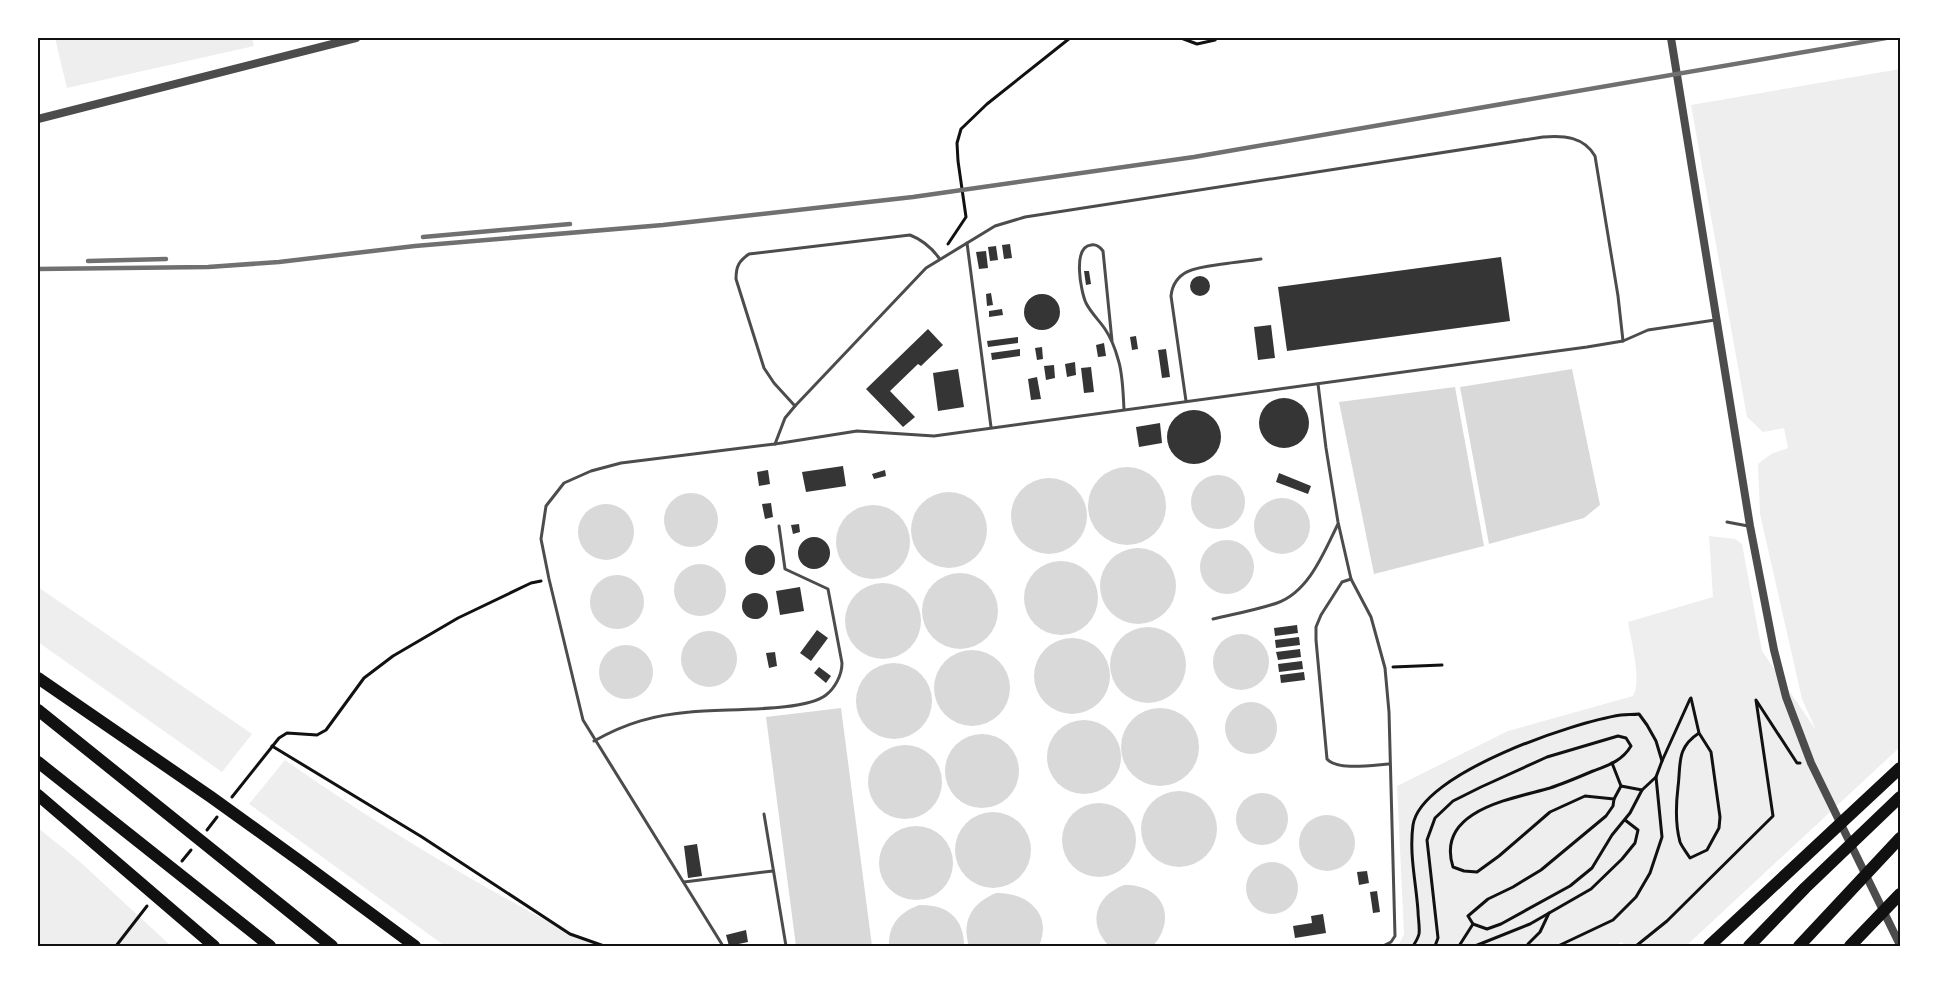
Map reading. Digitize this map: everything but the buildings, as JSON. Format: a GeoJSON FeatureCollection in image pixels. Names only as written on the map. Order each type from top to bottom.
{"type":"FeatureCollection","features":[{"type":"Feature","properties":{"kind":"highway"},"geometry":{"type":"LineString","coordinates":[[38,678],[210,797],[415,946]]}},
{"type":"Feature","properties":{"kind":"highway"},"geometry":{"type":"LineString","coordinates":[[38,710],[333,946]]}},
{"type":"Feature","properties":{"kind":"highway"},"geometry":{"type":"LineString","coordinates":[[38,762],[270,946]]}},
{"type":"Feature","properties":{"kind":"highway"},"geometry":{"type":"LineString","coordinates":[[1709,946],[1723,936],[1900,768]]}},
{"type":"Feature","properties":{"kind":"highway"},"geometry":{"type":"LineString","coordinates":[[38,795],[214,946]]}},
{"type":"Feature","properties":{"kind":"highway"},"geometry":{"type":"LineString","coordinates":[[1749,946],[1805,888],[1900,797]]}},
{"type":"Feature","properties":{"kind":"highway"},"geometry":{"type":"LineString","coordinates":[[1799,946],[1900,838]]}},
{"type":"Feature","properties":{"kind":"highway"},"geometry":{"type":"LineString","coordinates":[[1851,946],[1900,894]]}},
{"type":"Feature","properties":{"kind":"street"},"geometry":{"type":"LineString","coordinates":[[38,119],[356,38]]}},
{"type":"Feature","properties":{"kind":"street"},"geometry":{"type":"LineString","coordinates":[[1671,40],[1750,526],[1776,660],[1786,697],[1811,763],[1900,945]]}},
{"type":"Feature","properties":{"kind":"lane"},"geometry":{"type":"LineString","coordinates":[[775,444],[785,418],[795,406],[914,279],[939,258],[995,226],[1024,217],[1544,137],[1564,136],[1582,142],[1595,156],[1623,341]]}},
{"type":"Feature","properties":{"kind":"lane"},"geometry":{"type":"LineString","coordinates":[[795,406],[764,368],[736,279],[736,270],[740,261],[749,254],[910,236],[932,248],[939,258]]}},
{"type":"Feature","properties":{"kind":"lane"},"geometry":{"type":"LineString","coordinates":[[967,243],[991,427]]}},
{"type":"Feature","properties":{"kind":"lane"},"geometry":{"type":"LineString","coordinates":[[1112,341],[1103,251],[1098,246],[1090,245],[1082,252],[1080,270],[1082,289],[1086,303],[1112,341],[1120,362],[1124,409]]}},
{"type":"Feature","properties":{"kind":"lane"},"geometry":{"type":"LineString","coordinates":[[1186,401],[1171,296],[1175,283],[1183,274],[1195,268],[1261,259]]}},
{"type":"Feature","properties":{"kind":"lane"},"geometry":{"type":"LineString","coordinates":[[723,946],[583,720],[541,539],[546,506],[564,483],[591,471],[621,463],[775,444],[857,431],[934,436],[1623,341],[1648,330],[1717,320]]}},
{"type":"Feature","properties":{"kind":"lane"},"geometry":{"type":"LineString","coordinates":[[1318,384],[1338,522],[1351,579],[1371,617],[1385,668],[1389,712],[1395,936],[1391,942],[1383,946]]}},
{"type":"Feature","properties":{"kind":"lane"},"geometry":{"type":"LineString","coordinates":[[1213,619],[1278,603],[1290,595],[1301,586],[1312,571],[1338,522]]}},
{"type":"Feature","properties":{"kind":"lane"},"geometry":{"type":"LineString","coordinates":[[1727,522],[1750,526]]}},
{"type":"Feature","properties":{"kind":"lane"},"geometry":{"type":"LineString","coordinates":[[594,741],[618,728],[652,717],[691,711],[794,706],[825,696],[833,687],[842,671],[842,663],[828,589],[785,569],[779,526]]}},
{"type":"Feature","properties":{"kind":"lane"},"geometry":{"type":"LineString","coordinates":[[1351,579],[1342,582],[1336,589],[1316,627],[1327,759],[1329,763],[1339,766],[1389,764]]}},
{"type":"Feature","properties":{"kind":"lane"},"geometry":{"type":"LineString","coordinates":[[764,814],[786,946]]}},
{"type":"Feature","properties":{"kind":"lane"},"geometry":{"type":"LineString","coordinates":[[684,882],[773,871]]}},
{"type":"Feature","properties":{"kind":"path"},"geometry":{"type":"LineString","coordinates":[[944,256],[949,241],[966,217],[958,161],[957,143],[961,129],[987,104],[1070,38]]}},
{"type":"Feature","properties":{"kind":"path"},"geometry":{"type":"LineString","coordinates":[[1181,38],[1197,44],[1218,38]]}},
{"type":"Feature","properties":{"kind":"path"},"geometry":{"type":"LineString","coordinates":[[241,786],[279,738],[287,734],[317,735],[326,730],[364,678],[393,656],[458,618],[531,583],[549,579]]}},
{"type":"Feature","properties":{"kind":"path"},"geometry":{"type":"LineString","coordinates":[[1385,668],[1442,665]]}},
{"type":"Feature","properties":{"kind":"path"},"geometry":{"type":"LineString","coordinates":[[1558,946],[1613,920],[1636,897],[1650,873],[1662,837],[1656,777],[1691,698],[1699,734],[1711,752],[1720,817],[1719,828],[1707,850],[1690,858],[1680,844],[1675,804],[1679,784],[1678,765],[1682,753],[1692,738],[1699,734]]}},
{"type":"Feature","properties":{"kind":"path"},"geometry":{"type":"LineString","coordinates":[[1636,946],[1667,921],[1773,816],[1756,700],[1797,763],[1811,763]]}},
{"type":"Feature","properties":{"kind":"path"},"geometry":{"type":"LineString","coordinates":[[1413,946],[1419,934],[1411,852],[1414,822],[1425,801],[1452,779],[1503,752],[1562,731],[1621,715],[1639,714],[1656,741],[1662,761]]}},
{"type":"Feature","properties":{"kind":"path"},"geometry":{"type":"LineString","coordinates":[[1435,946],[1438,938],[1426,840],[1435,818],[1453,801],[1547,757],[1618,736],[1626,738],[1631,746],[1625,757],[1612,763],[1554,787],[1484,808],[1459,825],[1451,842],[1450,856],[1453,867],[1477,872],[1550,812],[1585,795],[1614,799]]}},
{"type":"Feature","properties":{"kind":"path"},"geometry":{"type":"LineString","coordinates":[[272,746],[422,837],[570,934],[604,946]]}},
{"type":"Feature","properties":{"kind":"path"},"geometry":{"type":"LineString","coordinates":[[1612,763],[1621,786],[1606,816],[1541,870],[1513,887],[1488,898],[1468,916],[1473,924],[1487,929],[1501,924],[1570,886],[1592,868],[1612,835],[1630,813],[1642,790],[1656,777]]}},
{"type":"Feature","properties":{"kind":"path"},"geometry":{"type":"LineString","coordinates":[[1621,786],[1642,790]]}},
{"type":"Feature","properties":{"kind":"path"},"geometry":{"type":"LineString","coordinates":[[1474,946],[1530,924],[1591,889],[1635,843],[1638,830],[1625,820]]}},
{"type":"Feature","properties":{"kind":"path"},"geometry":{"type":"LineString","coordinates":[[1528,946],[1550,912]]}},
{"type":"Feature","properties":{"kind":"path"},"geometry":{"type":"LineString","coordinates":[[1459,946],[1473,924]]}},
{"type":"Feature","properties":{"kind":"path"},"geometry":{"type":"LineString","coordinates":[[116,946],[127,932]]}},
{"type":"Feature","properties":{"kind":"shaded area"},"geometry":{"type":"Polygon","coordinates":[[[55,38],[252,38],[254,46],[67,88],[55,38]]]}},
{"type":"Feature","properties":{"kind":"shaded area"},"geometry":{"type":"Polygon","coordinates":[[[1900,69],[1900,747],[1686,946],[1627,946],[1621,942],[1615,946],[1398,946],[1404,934],[1397,786],[1508,731],[1633,696],[1636,671],[1628,622],[1713,597],[1709,536],[1735,539],[1742,544],[1762,651],[1816,730],[1802,699],[1760,514],[1758,464],[1771,454],[1788,448],[1784,428],[1763,432],[1747,417],[1691,105],[1900,69]]]}},
{"type":"Feature","properties":{"kind":"shaded area"},"geometry":{"type":"Polygon","coordinates":[[[1572,369],[1600,505],[1584,518],[1489,544],[1460,387],[1572,369]]]}},
{"type":"Feature","properties":{"kind":"shaded area"},"geometry":{"type":"Polygon","coordinates":[[[1455,387],[1484,546],[1374,574],[1339,402],[1455,387]]]}},
{"type":"Feature","properties":{"kind":"shaded area"},"geometry":{"type":"Polygon","coordinates":[[[1127,467],[1142,470],[1154,479],[1163,491],[1166,506],[1163,521],[1154,533],[1142,542],[1127,545],[1112,542],[1100,533],[1091,521],[1088,506],[1091,491],[1100,479],[1112,470],[1127,467]]]}},
{"type":"Feature","properties":{"kind":"shaded area"},"geometry":{"type":"Polygon","coordinates":[[[1218,475],[1228,477],[1237,483],[1243,492],[1245,502],[1243,512],[1237,521],[1228,527],[1218,529],[1208,527],[1199,521],[1193,512],[1191,502],[1193,492],[1199,483],[1208,477],[1218,475]]]}},
{"type":"Feature","properties":{"kind":"shaded area"},"geometry":{"type":"Polygon","coordinates":[[[1049,478],[1064,481],[1076,489],[1084,501],[1087,516],[1084,531],[1076,543],[1064,551],[1049,554],[1034,551],[1022,543],[1014,531],[1011,516],[1014,501],[1022,489],[1034,481],[1049,478]]]}},
{"type":"Feature","properties":{"kind":"shaded area"},"geometry":{"type":"Polygon","coordinates":[[[949,492],[964,495],[976,503],[984,515],[987,530],[984,545],[976,557],[964,565],[949,568],[934,565],[922,557],[914,545],[911,530],[914,515],[922,503],[934,495],[949,492]]]}},
{"type":"Feature","properties":{"kind":"shaded area"},"geometry":{"type":"Polygon","coordinates":[[[691,493],[701,495],[710,501],[716,510],[718,520],[716,530],[710,539],[701,545],[691,547],[681,545],[672,539],[666,530],[664,520],[666,510],[672,501],[681,495],[691,493]]]}},
{"type":"Feature","properties":{"kind":"shaded area"},"geometry":{"type":"Polygon","coordinates":[[[1282,498],[1297,503],[1305,511],[1310,526],[1305,541],[1297,549],[1282,554],[1267,549],[1259,541],[1254,526],[1259,511],[1267,503],[1282,498]]]}},
{"type":"Feature","properties":{"kind":"shaded area"},"geometry":{"type":"Polygon","coordinates":[[[606,504],[617,506],[626,512],[632,521],[634,532],[632,543],[626,552],[617,558],[606,560],[595,558],[586,552],[580,543],[578,532],[580,521],[586,512],[595,506],[606,504]]]}},
{"type":"Feature","properties":{"kind":"shaded area"},"geometry":{"type":"Polygon","coordinates":[[[866,505],[880,505],[894,511],[904,521],[910,535],[910,549],[904,563],[894,573],[880,579],[866,579],[852,573],[842,563],[836,549],[836,535],[842,521],[852,511],[866,505]]]}},
{"type":"Feature","properties":{"kind":"shaded area"},"geometry":{"type":"Polygon","coordinates":[[[1222,540],[1232,540],[1242,544],[1250,552],[1254,567],[1250,582],[1242,590],[1232,594],[1222,594],[1212,590],[1204,582],[1200,572],[1200,562],[1204,552],[1212,544],[1222,540]]]}},
{"type":"Feature","properties":{"kind":"shaded area"},"geometry":{"type":"Polygon","coordinates":[[[1138,548],[1153,551],[1165,559],[1173,571],[1176,586],[1173,601],[1165,613],[1153,621],[1138,624],[1123,621],[1111,613],[1103,601],[1100,586],[1103,571],[1111,559],[1123,551],[1138,548]]]}},
{"type":"Feature","properties":{"kind":"shaded area"},"geometry":{"type":"Polygon","coordinates":[[[1054,561],[1068,561],[1082,567],[1092,577],[1098,591],[1096,612],[1082,629],[1068,635],[1054,635],[1040,629],[1030,619],[1024,605],[1024,591],[1030,577],[1040,567],[1054,561]]]}},
{"type":"Feature","properties":{"kind":"shaded area"},"geometry":{"type":"Polygon","coordinates":[[[695,564],[705,564],[719,571],[726,590],[719,609],[705,616],[695,616],[685,612],[678,605],[674,595],[674,585],[678,575],[685,568],[695,564]]]}},
{"type":"Feature","properties":{"kind":"shaded area"},"geometry":{"type":"Polygon","coordinates":[[[960,573],[974,576],[987,584],[995,597],[998,611],[995,625],[987,638],[974,646],[960,649],[946,646],[933,638],[925,625],[922,611],[925,597],[933,584],[946,576],[960,573]]]}},
{"type":"Feature","properties":{"kind":"shaded area"},"geometry":{"type":"Polygon","coordinates":[[[612,575],[622,575],[632,579],[640,587],[644,602],[640,617],[632,625],[622,629],[612,629],[602,625],[594,617],[590,607],[590,597],[594,587],[602,579],[612,575]]]}},
{"type":"Feature","properties":{"kind":"shaded area"},"geometry":{"type":"Polygon","coordinates":[[[883,583],[898,586],[910,594],[918,606],[921,621],[918,636],[910,648],[898,656],[883,659],[868,656],[856,648],[848,636],[845,621],[848,606],[856,594],[868,586],[883,583]]]}},
{"type":"Feature","properties":{"kind":"shaded area"},"geometry":{"type":"Polygon","coordinates":[[[38,587],[252,734],[222,772],[38,642],[38,587]]]}},
{"type":"Feature","properties":{"kind":"shaded area"},"geometry":{"type":"Polygon","coordinates":[[[1148,627],[1162,630],[1175,638],[1183,651],[1186,665],[1183,679],[1175,692],[1162,700],[1148,703],[1134,700],[1121,692],[1113,679],[1110,665],[1113,651],[1121,638],[1134,630],[1148,627]]]}},
{"type":"Feature","properties":{"kind":"shaded area"},"geometry":{"type":"Polygon","coordinates":[[[704,631],[714,631],[729,639],[735,648],[737,659],[735,670],[729,679],[714,687],[704,687],[693,682],[686,675],[681,664],[681,654],[686,643],[693,636],[704,631]]]}},
{"type":"Feature","properties":{"kind":"shaded area"},"geometry":{"type":"Polygon","coordinates":[[[1241,634],[1256,639],[1264,647],[1269,662],[1264,677],[1256,685],[1241,690],[1226,685],[1218,677],[1213,662],[1218,647],[1226,639],[1241,634]]]}},
{"type":"Feature","properties":{"kind":"shaded area"},"geometry":{"type":"Polygon","coordinates":[[[1072,638],[1086,641],[1099,649],[1107,662],[1110,676],[1107,690],[1099,703],[1086,711],[1072,714],[1058,711],[1045,703],[1037,690],[1034,676],[1037,662],[1045,649],[1058,641],[1072,638]]]}},
{"type":"Feature","properties":{"kind":"shaded area"},"geometry":{"type":"Polygon","coordinates":[[[621,645],[631,645],[641,649],[649,657],[653,672],[649,687],[641,695],[631,699],[621,699],[611,695],[603,687],[599,677],[599,667],[603,657],[611,649],[621,645]]]}},
{"type":"Feature","properties":{"kind":"shaded area"},"geometry":{"type":"Polygon","coordinates":[[[965,650],[979,650],[993,656],[1004,667],[1010,681],[1007,703],[999,715],[979,726],[965,726],[951,720],[940,709],[934,695],[934,681],[940,667],[951,656],[965,650]]]}},
{"type":"Feature","properties":{"kind":"shaded area"},"geometry":{"type":"Polygon","coordinates":[[[894,663],[909,666],[921,674],[929,686],[932,701],[929,716],[921,728],[909,736],[894,739],[879,736],[867,728],[859,716],[856,701],[859,686],[867,674],[879,666],[894,663]]]}},
{"type":"Feature","properties":{"kind":"shaded area"},"geometry":{"type":"Polygon","coordinates":[[[1246,702],[1256,702],[1270,709],[1277,728],[1270,747],[1256,754],[1246,754],[1236,750],[1229,743],[1225,733],[1225,723],[1229,713],[1236,706],[1246,702]]]}},
{"type":"Feature","properties":{"kind":"shaded area"},"geometry":{"type":"Polygon","coordinates":[[[841,708],[872,946],[796,946],[766,717],[841,708]]]}},
{"type":"Feature","properties":{"kind":"shaded area"},"geometry":{"type":"Polygon","coordinates":[[[1160,708],[1175,711],[1187,720],[1196,732],[1199,747],[1196,762],[1187,774],[1175,783],[1160,786],[1145,783],[1133,774],[1124,762],[1121,747],[1124,732],[1133,720],[1145,711],[1160,708]]]}},
{"type":"Feature","properties":{"kind":"shaded area"},"geometry":{"type":"Polygon","coordinates":[[[1084,720],[1105,726],[1115,736],[1121,757],[1115,778],[1105,788],[1084,794],[1063,788],[1053,778],[1047,757],[1053,736],[1063,726],[1084,720]]]}},
{"type":"Feature","properties":{"kind":"shaded area"},"geometry":{"type":"Polygon","coordinates":[[[989,734],[1009,744],[1017,757],[1019,771],[1017,785],[1009,798],[996,806],[975,808],[955,798],[947,785],[945,764],[955,744],[968,736],[989,734]]]}},
{"type":"Feature","properties":{"kind":"shaded area"},"geometry":{"type":"Polygon","coordinates":[[[905,745],[926,751],[936,761],[942,782],[936,803],[926,813],[905,819],[884,813],[874,803],[868,782],[874,761],[884,751],[905,745]]]}},
{"type":"Feature","properties":{"kind":"shaded area"},"geometry":{"type":"Polygon","coordinates":[[[285,760],[438,859],[545,920],[601,946],[445,946],[249,804],[285,760]]]}},
{"type":"Feature","properties":{"kind":"shaded area"},"geometry":{"type":"Polygon","coordinates":[[[1179,791],[1193,794],[1206,802],[1214,815],[1217,829],[1214,843],[1206,856],[1193,864],[1179,867],[1165,864],[1152,856],[1144,843],[1141,829],[1144,815],[1152,802],[1165,794],[1179,791]]]}},
{"type":"Feature","properties":{"kind":"shaded area"},"geometry":{"type":"Polygon","coordinates":[[[1257,793],[1267,793],[1281,800],[1288,819],[1281,838],[1267,845],[1257,845],[1247,841],[1240,834],[1236,824],[1236,814],[1240,804],[1247,797],[1257,793]]]}},
{"type":"Feature","properties":{"kind":"shaded area"},"geometry":{"type":"Polygon","coordinates":[[[1092,803],[1106,803],[1120,809],[1130,819],[1136,833],[1134,854],[1120,871],[1106,877],[1092,877],[1078,871],[1068,861],[1062,847],[1062,833],[1068,819],[1078,809],[1092,803]]]}},
{"type":"Feature","properties":{"kind":"shaded area"},"geometry":{"type":"Polygon","coordinates":[[[993,812],[1007,815],[1020,823],[1028,836],[1031,850],[1028,864],[1020,877],[1007,885],[993,888],[979,885],[966,877],[958,864],[955,850],[958,836],[966,823],[979,815],[993,812]]]}},
{"type":"Feature","properties":{"kind":"shaded area"},"geometry":{"type":"Polygon","coordinates":[[[1327,815],[1347,823],[1355,843],[1347,863],[1327,871],[1307,863],[1299,843],[1307,823],[1327,815]]]}},
{"type":"Feature","properties":{"kind":"shaded area"},"geometry":{"type":"Polygon","coordinates":[[[916,826],[930,829],[942,837],[950,849],[953,863],[950,877],[942,889],[930,897],[916,900],[902,897],[890,889],[882,877],[879,863],[882,849],[890,837],[902,829],[916,826]]]}},
{"type":"Feature","properties":{"kind":"shaded area"},"geometry":{"type":"Polygon","coordinates":[[[38,828],[79,861],[171,946],[38,946],[38,828]]]}},
{"type":"Feature","properties":{"kind":"shaded area"},"geometry":{"type":"Polygon","coordinates":[[[1267,862],[1277,862],[1291,869],[1298,888],[1291,907],[1277,914],[1267,914],[1257,910],[1250,903],[1246,893],[1246,883],[1250,873],[1257,866],[1267,862]]]}},
{"type":"Feature","properties":{"kind":"shaded area"},"geometry":{"type":"Polygon","coordinates":[[[1124,885],[1148,890],[1162,904],[1165,914],[1164,924],[1153,946],[1109,946],[1102,938],[1096,920],[1097,911],[1106,896],[1124,885]]]}},
{"type":"Feature","properties":{"kind":"shaded area"},"geometry":{"type":"Polygon","coordinates":[[[996,893],[1018,896],[1034,907],[1043,924],[1039,946],[969,946],[966,929],[970,914],[981,902],[996,893]]]}},
{"type":"Feature","properties":{"kind":"shaded area"},"geometry":{"type":"Polygon","coordinates":[[[919,905],[938,907],[952,915],[961,928],[964,946],[889,946],[889,938],[896,920],[906,911],[919,905]]]}},
{"type":"Feature","properties":{"kind":"railway"},"geometry":{"type":"LineString","coordinates":[[38,269],[208,267],[279,262],[415,246],[663,225],[913,197],[1194,157],[1886,38]]}},
{"type":"Feature","properties":{"kind":"railway"},"geometry":{"type":"LineString","coordinates":[[423,237],[570,224]]}},
{"type":"Feature","properties":{"kind":"railway"},"geometry":{"type":"LineString","coordinates":[[88,261],[166,259]]}}]}
